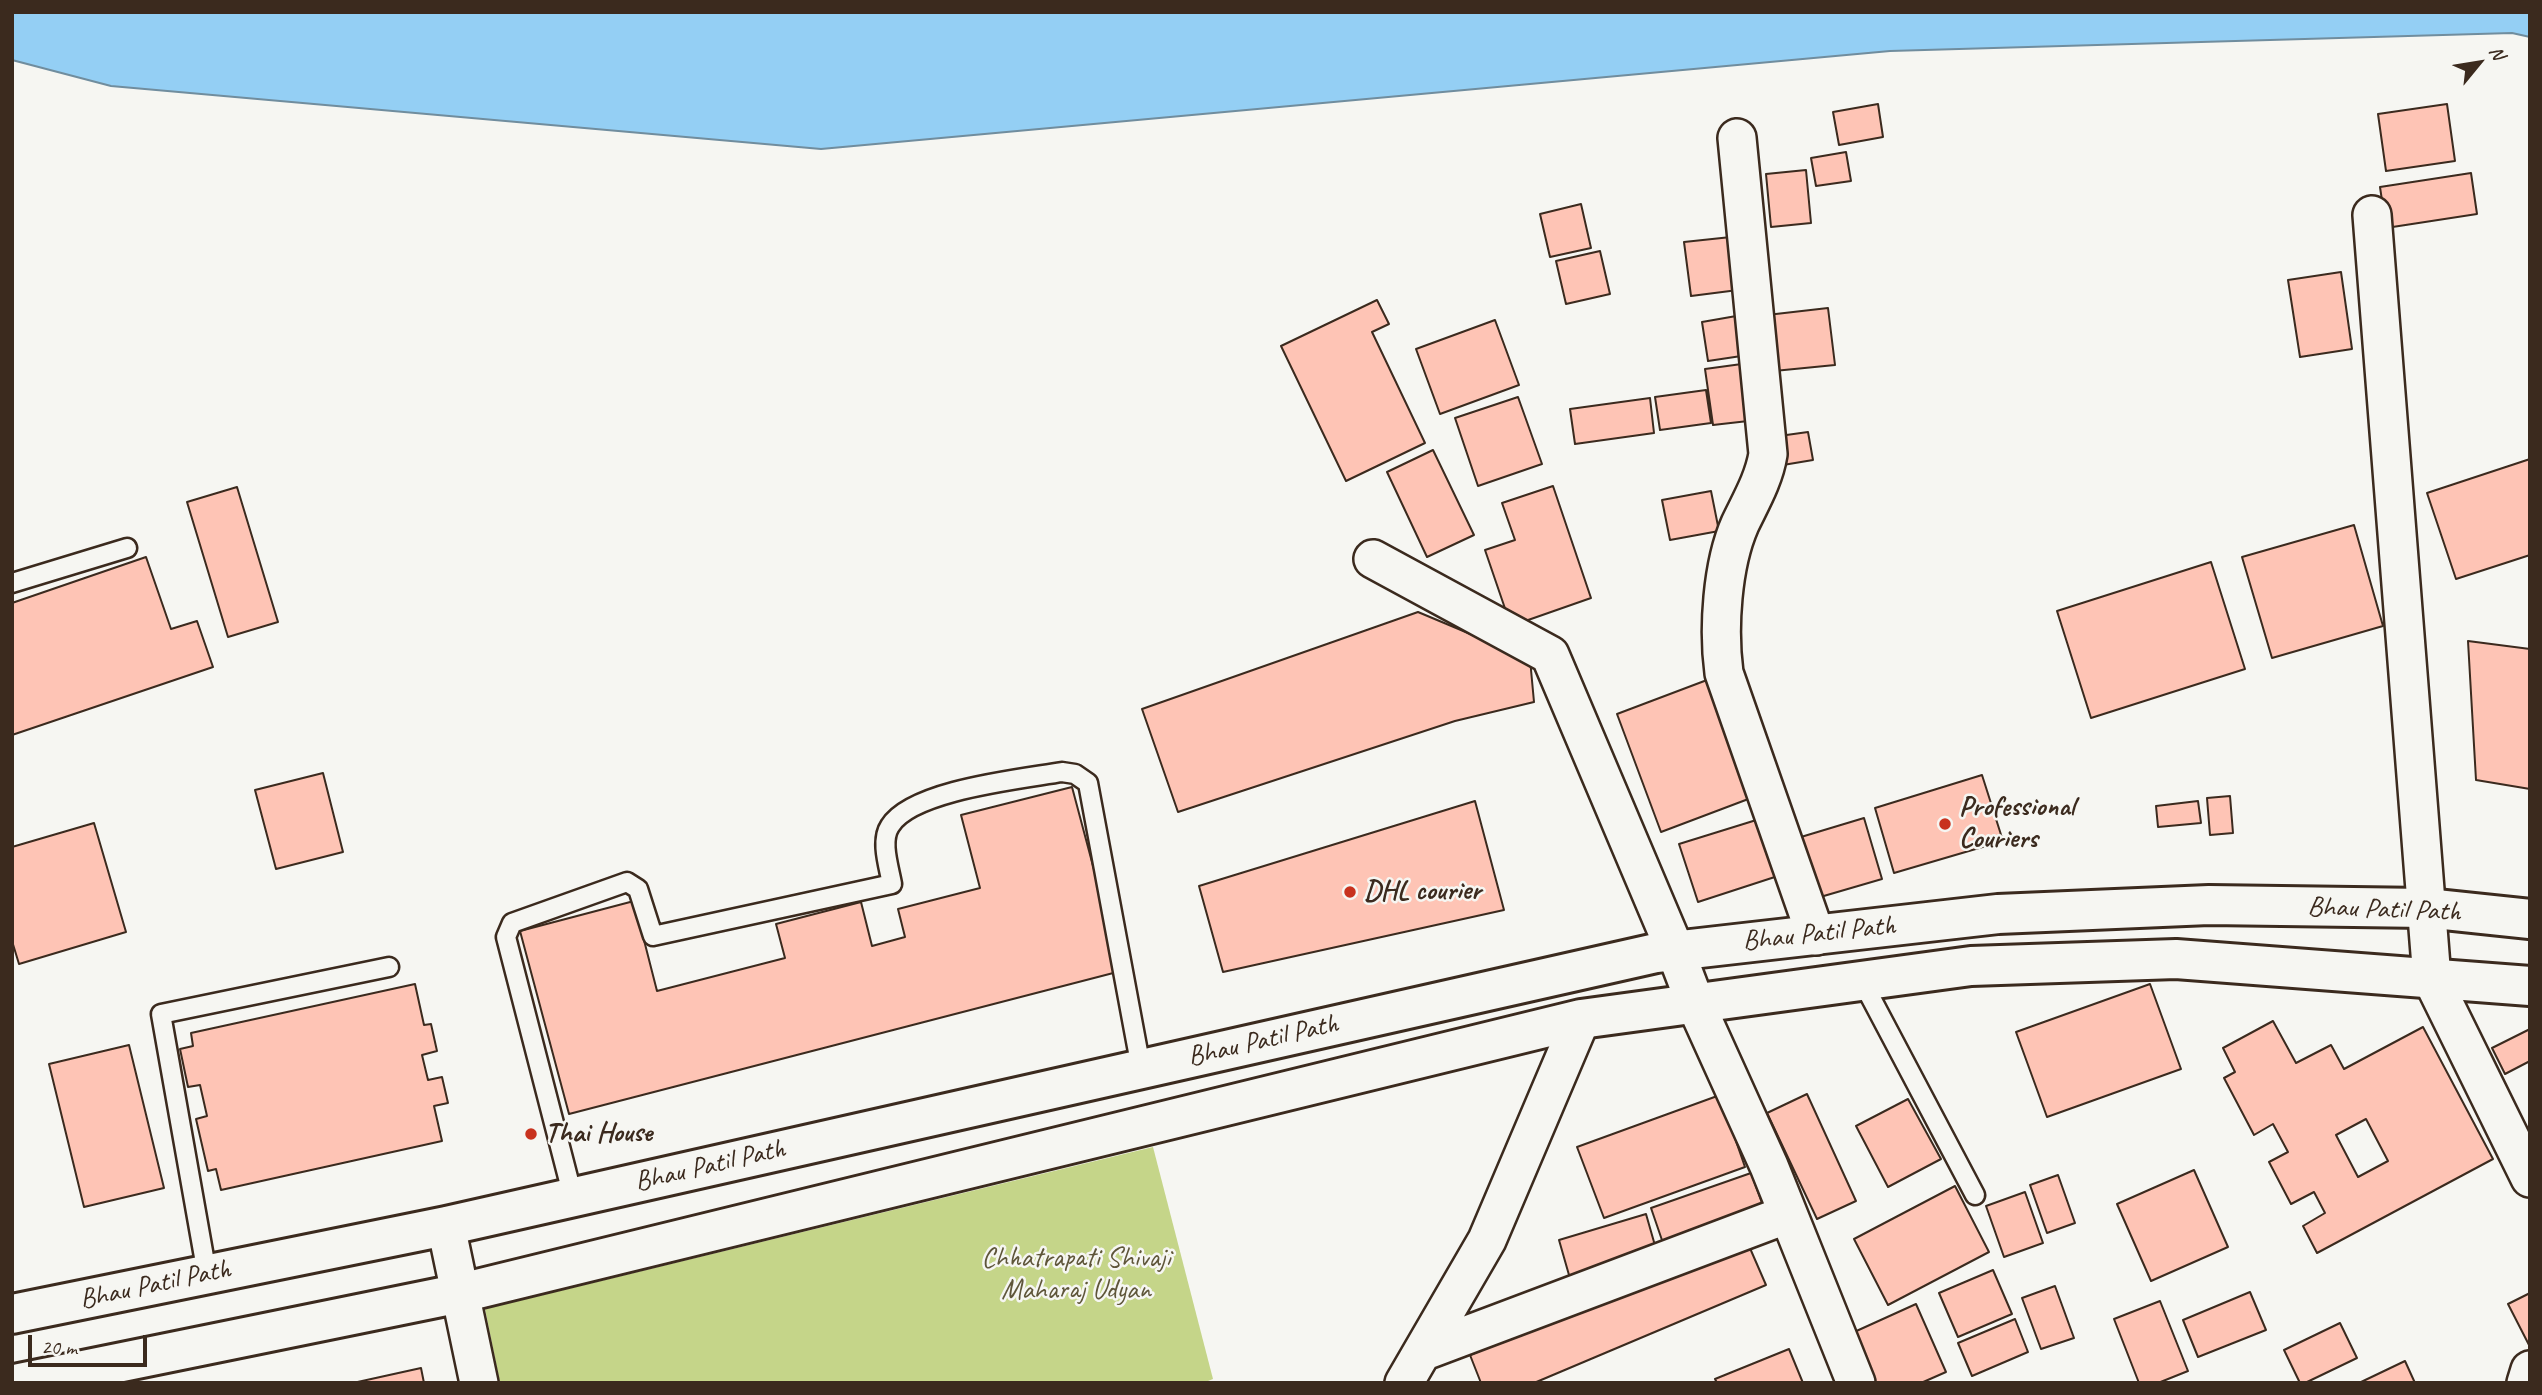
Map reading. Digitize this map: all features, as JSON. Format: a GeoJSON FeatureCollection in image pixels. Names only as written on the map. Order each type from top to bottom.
{"type":"FeatureCollection","features":[{"type":"Feature","properties":{"kind":"main road","name":"Bhau Patil Path"},"geometry":{"type":"LineString","coordinates":[[12,1314],[446,1226],[1675,950],[1998,914],[2208,905],[2426,908],[2530,919]]}},
{"type":"Feature","properties":{"kind":"main road","name":"Bhau Patil Path"},"geometry":{"type":"LineString","coordinates":[[19,1383],[92,1375],[461,1293],[1581,1019],[1971,965],[2176,959],[2530,986]]}},
{"type":"Feature","properties":{"kind":"street"},"geometry":{"type":"LineString","coordinates":[[1737,138],[1768,454],[1766,467],[1734,541],[1721,610],[1720,649],[1724,673],[1816,936]]}},
{"type":"Feature","properties":{"kind":"street"},"geometry":{"type":"LineString","coordinates":[[2372,215],[2432,979],[2527,1165]]}},
{"type":"Feature","properties":{"kind":"street"},"geometry":{"type":"LineString","coordinates":[[1373,559],[1550,655],[1696,1005],[1769,1166],[1856,1383]]}},
{"type":"Feature","properties":{"kind":"street"},"geometry":{"type":"LineString","coordinates":[[1404,1383],[1488,1240],[1581,1019]]}},
{"type":"Feature","properties":{"kind":"street"},"geometry":{"type":"LineString","coordinates":[[1422,1352],[1788,1214]]}},
{"type":"Feature","properties":{"kind":"street"},"geometry":{"type":"LineString","coordinates":[[446,1226],[479,1383]]}},
{"type":"Feature","properties":{"kind":"street"},"geometry":{"type":"LineString","coordinates":[[2526,1383],[2530,1370]]}},
{"type":"Feature","properties":{"kind":"lane"},"geometry":{"type":"LineString","coordinates":[[12,583],[127,548]]}},
{"type":"Feature","properties":{"kind":"lane"},"geometry":{"type":"LineString","coordinates":[[573,1197],[506,937],[512,923],[627,883],[638,889],[653,936],[892,884],[886,847],[888,827],[905,810],[949,793],[1062,772],[1075,775],[1088,783],[1141,1068]]}},
{"type":"Feature","properties":{"kind":"lane"},"geometry":{"type":"LineString","coordinates":[[207,1275],[161,1014],[389,967]]}},
{"type":"Feature","properties":{"kind":"lane"},"geometry":{"type":"LineString","coordinates":[[1862,981],[1975,1195]]}},
{"type":"Feature","properties":{"kind":"green space","name":"Chhatrapati Shivaji Maharaj Udyan"},"geometry":{"type":"Polygon","coordinates":[[[1153,1147],[1213,1379],[1203,1383],[500,1383],[485,1309],[1153,1147]]]}},
{"type":"Feature","properties":{"kind":"water"},"geometry":{"type":"Polygon","coordinates":[[[12,12],[2530,12],[2530,37],[2512,33],[1890,51],[821,149],[111,86],[12,60],[12,12]]]}},
{"type":"Feature","properties":{"kind":"building"},"geometry":{"type":"Polygon","coordinates":[[[1878,104],[1883,137],[1839,145],[1833,112],[1878,104]]]}},
{"type":"Feature","properties":{"kind":"building"},"geometry":{"type":"Polygon","coordinates":[[[2447,104],[2455,161],[2386,171],[2378,114],[2447,104]]]}},
{"type":"Feature","properties":{"kind":"building"},"geometry":{"type":"Polygon","coordinates":[[[1846,152],[1851,181],[1816,186],[1811,158],[1846,152]]]}},
{"type":"Feature","properties":{"kind":"building"},"geometry":{"type":"Polygon","coordinates":[[[1806,170],[1811,223],[1771,227],[1766,174],[1806,170]]]}},
{"type":"Feature","properties":{"kind":"building"},"geometry":{"type":"Polygon","coordinates":[[[2471,173],[2477,214],[2386,228],[2380,187],[2471,173]]]}},
{"type":"Feature","properties":{"kind":"building"},"geometry":{"type":"Polygon","coordinates":[[[1581,204],[1591,248],[1550,257],[1540,214],[1581,204]]]}},
{"type":"Feature","properties":{"kind":"building"},"geometry":{"type":"Polygon","coordinates":[[[1731,237],[1738,290],[1691,296],[1684,242],[1731,237]]]}},
{"type":"Feature","properties":{"kind":"building"},"geometry":{"type":"Polygon","coordinates":[[[1600,251],[1610,294],[1566,304],[1556,261],[1600,251]]]}},
{"type":"Feature","properties":{"kind":"building"},"geometry":{"type":"Polygon","coordinates":[[[2341,272],[2352,349],[2300,357],[2288,280],[2341,272]]]}},
{"type":"Feature","properties":{"kind":"building"},"geometry":{"type":"Polygon","coordinates":[[[1377,300],[1389,324],[1372,332],[1425,443],[1346,481],[1281,346],[1377,300]]]}},
{"type":"Feature","properties":{"kind":"building"},"geometry":{"type":"Polygon","coordinates":[[[1828,308],[1835,365],[1774,371],[1767,315],[1828,308]]]}},
{"type":"Feature","properties":{"kind":"building"},"geometry":{"type":"Polygon","coordinates":[[[1742,315],[1748,355],[1708,361],[1702,322],[1742,315]]]}},
{"type":"Feature","properties":{"kind":"building"},"geometry":{"type":"Polygon","coordinates":[[[1495,320],[1519,385],[1440,414],[1416,349],[1495,320]]]}},
{"type":"Feature","properties":{"kind":"building"},"geometry":{"type":"Polygon","coordinates":[[[1749,363],[1757,420],[1713,425],[1705,369],[1749,363]]]}},
{"type":"Feature","properties":{"kind":"building"},"geometry":{"type":"Polygon","coordinates":[[[1706,390],[1711,423],[1660,430],[1655,397],[1706,390]]]}},
{"type":"Feature","properties":{"kind":"building"},"geometry":{"type":"Polygon","coordinates":[[[1518,397],[1542,464],[1478,486],[1455,418],[1518,397]]]}},
{"type":"Feature","properties":{"kind":"building"},"geometry":{"type":"Polygon","coordinates":[[[1650,398],[1654,433],[1575,444],[1570,409],[1650,398]]]}},
{"type":"Feature","properties":{"kind":"building"},"geometry":{"type":"Polygon","coordinates":[[[1808,432],[1813,460],[1777,466],[1772,437],[1808,432]]]}},
{"type":"Feature","properties":{"kind":"building"},"geometry":{"type":"Polygon","coordinates":[[[1433,450],[1474,535],[1427,557],[1387,472],[1433,450]]]}},
{"type":"Feature","properties":{"kind":"building"},"geometry":{"type":"Polygon","coordinates":[[[2530,459],[2530,555],[2456,579],[2427,493],[2530,459]]]}},
{"type":"Feature","properties":{"kind":"building"},"geometry":{"type":"Polygon","coordinates":[[[1553,486],[1591,598],[1511,626],[1485,550],[1515,540],[1502,503],[1553,486]]]}},
{"type":"Feature","properties":{"kind":"building"},"geometry":{"type":"Polygon","coordinates":[[[237,487],[278,622],[228,637],[187,502],[237,487]]]}},
{"type":"Feature","properties":{"kind":"building"},"geometry":{"type":"Polygon","coordinates":[[[1711,491],[1719,531],[1670,540],[1662,500],[1711,491]]]}},
{"type":"Feature","properties":{"kind":"building"},"geometry":{"type":"Polygon","coordinates":[[[2354,525],[2383,626],[2272,658],[2242,557],[2354,525]]]}},
{"type":"Feature","properties":{"kind":"building"},"geometry":{"type":"Polygon","coordinates":[[[146,557],[171,629],[197,621],[213,667],[12,735],[12,603],[146,557]]]}},
{"type":"Feature","properties":{"kind":"building"},"geometry":{"type":"Polygon","coordinates":[[[2211,562],[2245,669],[2091,718],[2057,611],[2211,562]]]}},
{"type":"Feature","properties":{"kind":"building"},"geometry":{"type":"Polygon","coordinates":[[[1418,612],[1530,659],[1534,702],[1455,721],[1178,812],[1142,709],[1418,612]]]}},
{"type":"Feature","properties":{"kind":"building"},"geometry":{"type":"Polygon","coordinates":[[[2468,641],[2530,649],[2530,789],[2476,780],[2468,641]]]}},
{"type":"Feature","properties":{"kind":"building"},"geometry":{"type":"Polygon","coordinates":[[[1707,680],[1751,798],[1661,832],[1617,714],[1707,680]]]}},
{"type":"Feature","properties":{"kind":"building"},"geometry":{"type":"Polygon","coordinates":[[[323,773],[343,852],[276,869],[255,790],[323,773]]]}},
{"type":"Feature","properties":{"kind":"building"},"geometry":{"type":"Polygon","coordinates":[[[1982,775],[2003,841],[1894,873],[1875,808],[1982,775]]]}},
{"type":"Feature","properties":{"kind":"building"},"geometry":{"type":"Polygon","coordinates":[[[1072,787],[1121,971],[569,1114],[520,931],[634,901],[657,991],[785,958],[776,924],[861,902],[872,946],[905,937],[898,909],[980,888],[961,815],[1072,787]]]}},
{"type":"Feature","properties":{"kind":"building"},"geometry":{"type":"Polygon","coordinates":[[[2230,796],[2233,833],[2210,835],[2207,798],[2230,796]]]}},
{"type":"Feature","properties":{"kind":"building"},"geometry":{"type":"Polygon","coordinates":[[[1475,801],[1504,910],[1223,972],[1199,886],[1475,801]]]}},
{"type":"Feature","properties":{"kind":"building"},"geometry":{"type":"Polygon","coordinates":[[[2198,801],[2201,823],[2158,827],[2156,806],[2198,801]]]}},
{"type":"Feature","properties":{"kind":"building"},"geometry":{"type":"Polygon","coordinates":[[[1766,817],[1784,874],[1698,902],[1679,844],[1766,817]]]}},
{"type":"Feature","properties":{"kind":"building"},"geometry":{"type":"Polygon","coordinates":[[[1864,818],[1882,879],[1810,900],[1791,840],[1864,818]]]}},
{"type":"Feature","properties":{"kind":"building"},"geometry":{"type":"Polygon","coordinates":[[[94,823],[126,932],[19,964],[12,941],[12,847],[94,823]]]}},
{"type":"Feature","properties":{"kind":"building"},"geometry":{"type":"Polygon","coordinates":[[[415,984],[424,1025],[431,1024],[437,1051],[422,1055],[428,1080],[442,1077],[448,1103],[434,1106],[442,1141],[221,1190],[216,1169],[208,1171],[196,1119],[207,1116],[200,1085],[188,1087],[180,1049],[193,1046],[191,1033],[415,984]]]}},
{"type":"Feature","properties":{"kind":"building"},"geometry":{"type":"Polygon","coordinates":[[[2150,984],[2181,1069],[2047,1117],[2016,1032],[2150,984]]]}},
{"type":"Feature","properties":{"kind":"building"},"geometry":{"type":"Polygon","coordinates":[[[2273,1021],[2296,1063],[2331,1045],[2344,1069],[2423,1027],[2493,1159],[2317,1253],[2303,1226],[2325,1213],[2314,1192],[2291,1204],[2269,1162],[2288,1152],[2273,1124],[2254,1135],[2224,1078],[2235,1072],[2223,1048],[2273,1021]],[[2366,1119],[2336,1135],[2358,1177],[2388,1161],[2366,1119]]]}},
{"type":"Feature","properties":{"kind":"building"},"geometry":{"type":"Polygon","coordinates":[[[2530,1029],[2530,1061],[2505,1074],[2492,1048],[2530,1029]]]}},
{"type":"Feature","properties":{"kind":"building"},"geometry":{"type":"Polygon","coordinates":[[[129,1045],[164,1188],[84,1207],[49,1064],[129,1045]]]}},
{"type":"Feature","properties":{"kind":"building"},"geometry":{"type":"Polygon","coordinates":[[[1807,1094],[1856,1201],[1817,1219],[1767,1113],[1807,1094]]]}},
{"type":"Feature","properties":{"kind":"building"},"geometry":{"type":"Polygon","coordinates":[[[1720,1095],[1745,1167],[1604,1218],[1577,1147],[1720,1095]]]}},
{"type":"Feature","properties":{"kind":"building"},"geometry":{"type":"Polygon","coordinates":[[[1908,1099],[1941,1159],[1888,1187],[1856,1126],[1908,1099]]]}},
{"type":"Feature","properties":{"kind":"building"},"geometry":{"type":"Polygon","coordinates":[[[2194,1170],[2228,1247],[2151,1281],[2117,1204],[2194,1170]]]}},
{"type":"Feature","properties":{"kind":"building"},"geometry":{"type":"Polygon","coordinates":[[[1751,1173],[1765,1211],[1664,1246],[1651,1208],[1751,1173]]]}},
{"type":"Feature","properties":{"kind":"building"},"geometry":{"type":"Polygon","coordinates":[[[2058,1175],[2075,1223],[2047,1233],[2030,1185],[2058,1175]]]}},
{"type":"Feature","properties":{"kind":"building"},"geometry":{"type":"Polygon","coordinates":[[[1955,1186],[1989,1252],[1888,1305],[1854,1239],[1955,1186]]]}},
{"type":"Feature","properties":{"kind":"building"},"geometry":{"type":"Polygon","coordinates":[[[2025,1192],[2043,1243],[2004,1257],[1986,1206],[2025,1192]]]}},
{"type":"Feature","properties":{"kind":"building"},"geometry":{"type":"Polygon","coordinates":[[[1646,1214],[1658,1256],[1571,1282],[1559,1240],[1646,1214]]]}},
{"type":"Feature","properties":{"kind":"building"},"geometry":{"type":"Polygon","coordinates":[[[1746,1239],[1766,1285],[1534,1383],[1481,1383],[1470,1355],[1746,1239]]]}},
{"type":"Feature","properties":{"kind":"building"},"geometry":{"type":"Polygon","coordinates":[[[1993,1270],[2012,1314],[1958,1337],[1939,1293],[1993,1270]]]}},
{"type":"Feature","properties":{"kind":"building"},"geometry":{"type":"Polygon","coordinates":[[[2055,1286],[2074,1338],[2041,1349],[2022,1298],[2055,1286]]]}},
{"type":"Feature","properties":{"kind":"building"},"geometry":{"type":"Polygon","coordinates":[[[2250,1292],[2266,1330],[2198,1357],[2183,1320],[2250,1292]]]}},
{"type":"Feature","properties":{"kind":"building"},"geometry":{"type":"Polygon","coordinates":[[[2530,1293],[2530,1344],[2529,1345],[2508,1304],[2530,1293]]]}},
{"type":"Feature","properties":{"kind":"building"},"geometry":{"type":"Polygon","coordinates":[[[2160,1301],[2188,1371],[2158,1383],[2139,1383],[2114,1319],[2160,1301]]]}},
{"type":"Feature","properties":{"kind":"building"},"geometry":{"type":"Polygon","coordinates":[[[1916,1304],[1946,1372],[1921,1383],[1874,1383],[1852,1333],[1916,1304]]]}},
{"type":"Feature","properties":{"kind":"building"},"geometry":{"type":"Polygon","coordinates":[[[2015,1319],[2028,1352],[1972,1376],[1958,1343],[2015,1319]]]}},
{"type":"Feature","properties":{"kind":"building"},"geometry":{"type":"Polygon","coordinates":[[[2340,1323],[2357,1358],[2300,1383],[2284,1350],[2340,1323]]]}},
{"type":"Feature","properties":{"kind":"building"},"geometry":{"type":"Polygon","coordinates":[[[1789,1349],[1803,1383],[1717,1383],[1715,1379],[1789,1349]]]}},
{"type":"Feature","properties":{"kind":"building"},"geometry":{"type":"Polygon","coordinates":[[[2405,1361],[2415,1383],[2359,1383],[2405,1361]]]}},
{"type":"Feature","properties":{"kind":"building"},"geometry":{"type":"Polygon","coordinates":[[[421,1368],[424,1383],[353,1383],[421,1368]]]}},
{"type":"Feature","properties":{"kind":"place","name":"Professional Couriers"},"geometry":{"type":"Point","coordinates":[1945,824]}},
{"type":"Feature","properties":{"kind":"place","name":"DHL courier"},"geometry":{"type":"Point","coordinates":[1350,892]}},
{"type":"Feature","properties":{"kind":"place","name":"Thai House"},"geometry":{"type":"Point","coordinates":[531,1134]}}]}
